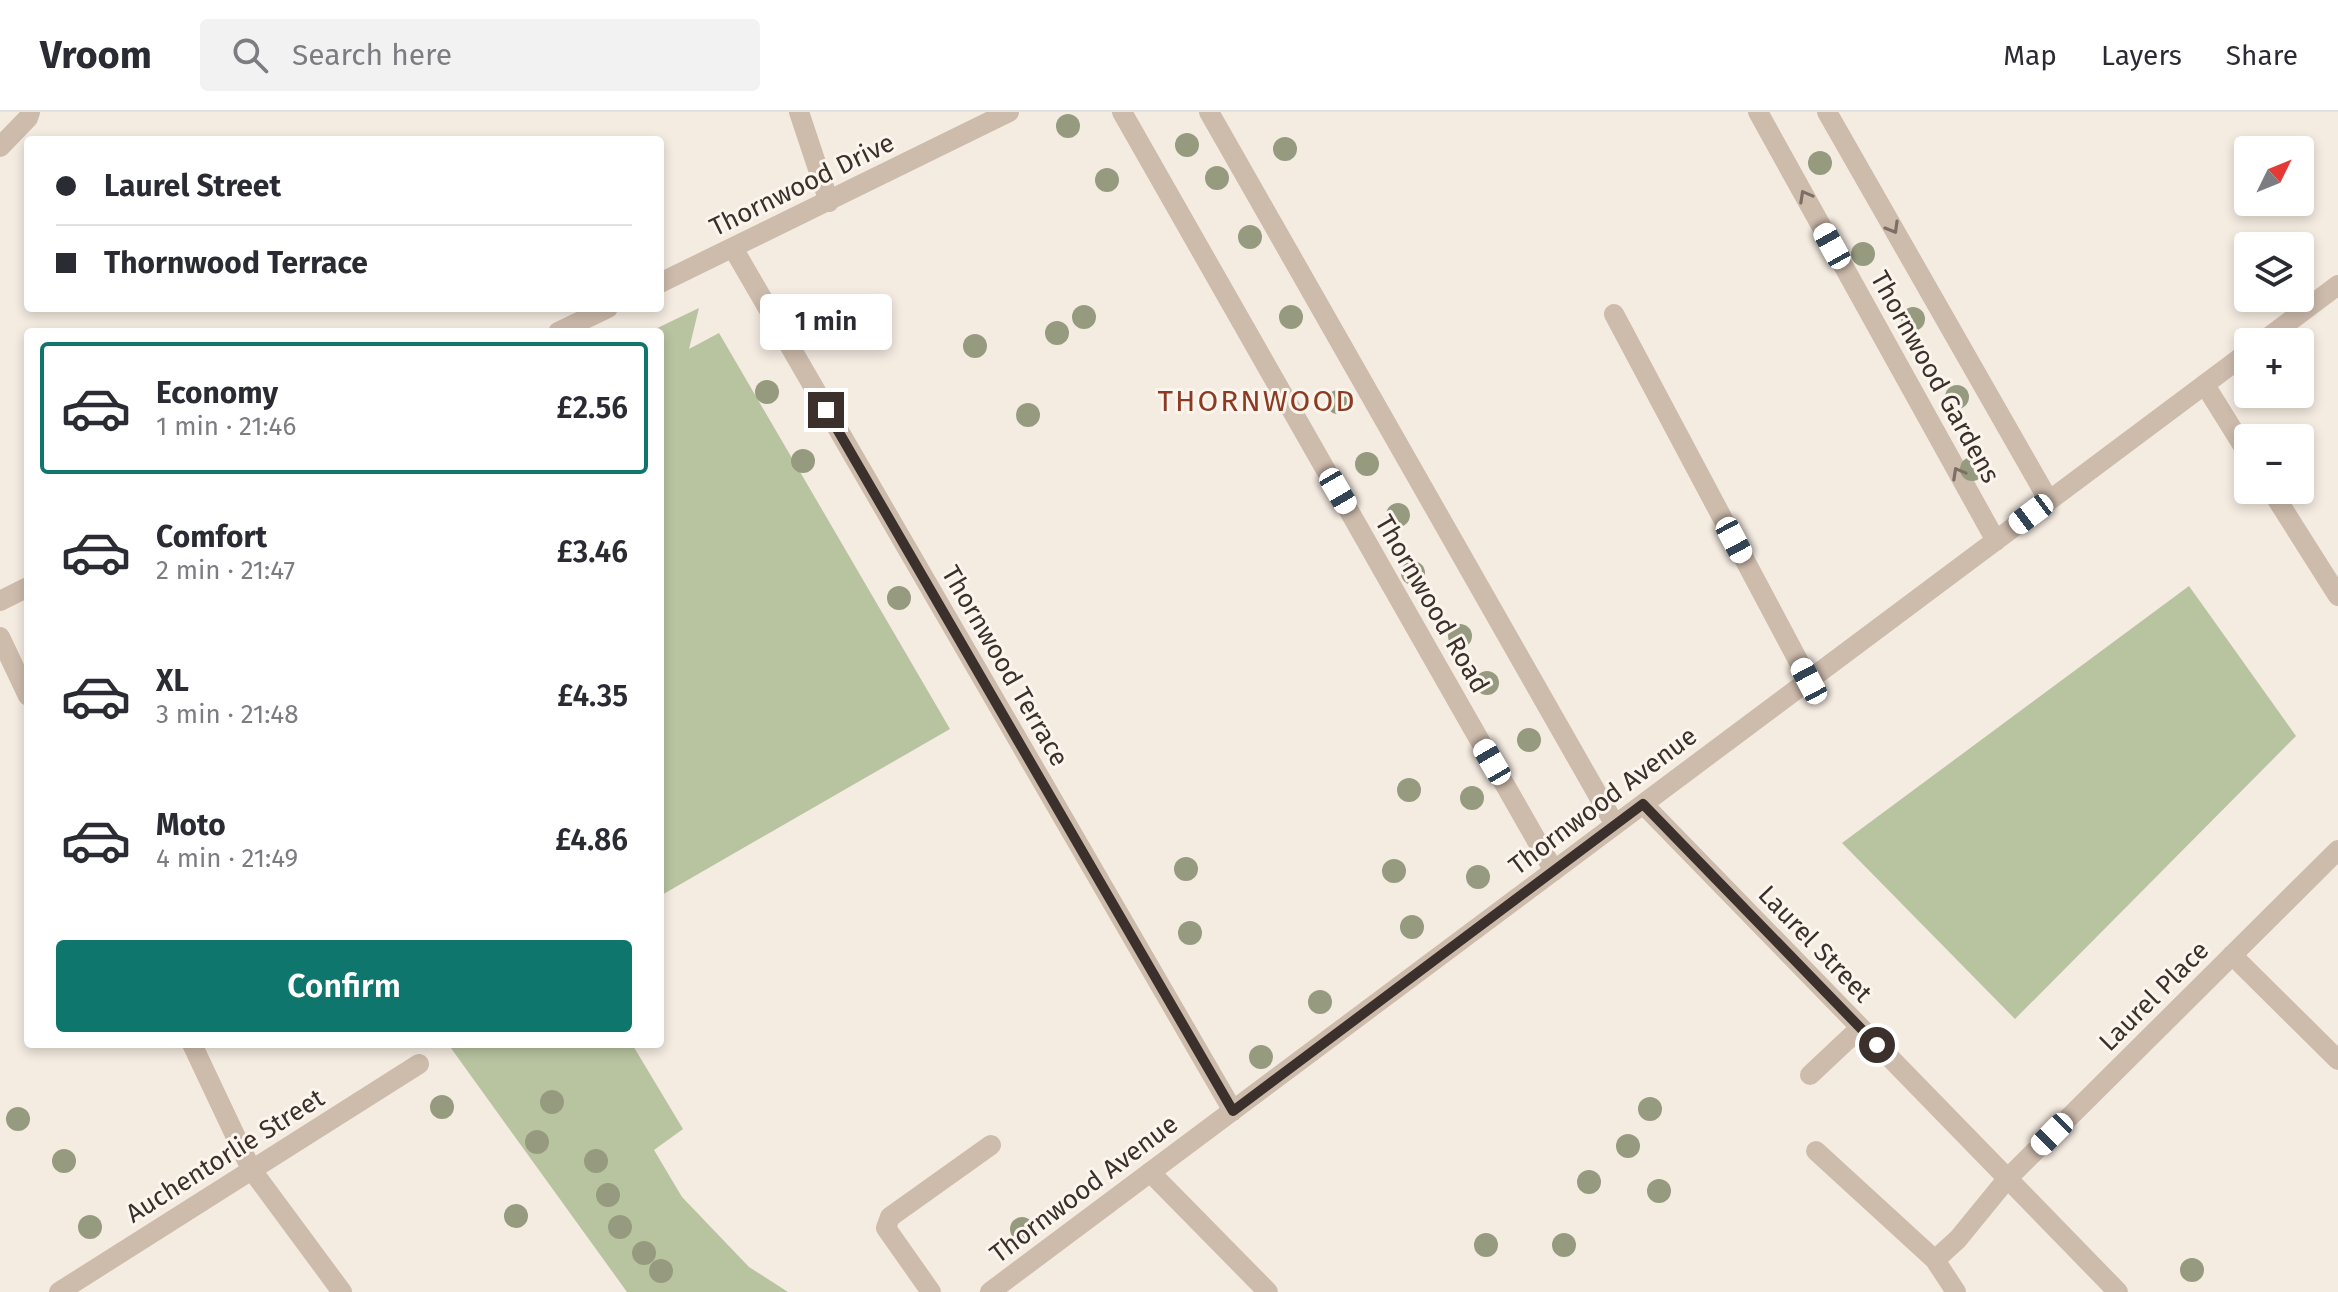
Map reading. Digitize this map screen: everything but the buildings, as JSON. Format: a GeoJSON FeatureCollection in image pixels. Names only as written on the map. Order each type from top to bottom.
{"type":"FeatureCollection","features":[{"type":"Feature","properties":{"kind":"street"},"geometry":{"type":"LineString","coordinates":[[0,147],[30,112]]}},
{"type":"Feature","properties":{"kind":"street"},"geometry":{"type":"LineString","coordinates":[[799,112],[829,202]]}},
{"type":"Feature","properties":{"kind":"street","name":"Thornwood Drive"},"geometry":{"type":"LineString","coordinates":[[664,281],[1009,112]]}},
{"type":"Feature","properties":{"kind":"street","name":"Thornwood Road"},"geometry":{"type":"LineString","coordinates":[[1122,112],[1554,871]]}},
{"type":"Feature","properties":{"kind":"street","name":"Thornwood Road"},"geometry":{"type":"LineString","coordinates":[[1209,112],[1615,825]]}},
{"type":"Feature","properties":{"kind":"street","name":"Thornwood Gardens"},"geometry":{"type":"LineString","coordinates":[[1758,112],[1996,541]]}},
{"type":"Feature","properties":{"kind":"street","name":"Thornwood Gardens"},"geometry":{"type":"LineString","coordinates":[[1827,112],[2049,501]]}},
{"type":"Feature","properties":{"kind":"street","name":"Thornwood Terrace"},"geometry":{"type":"LineString","coordinates":[[733,248],[1233,1111]]}},
{"type":"Feature","properties":{"kind":"street"},"geometry":{"type":"LineString","coordinates":[[2281,328],[2338,285]]}},
{"type":"Feature","properties":{"kind":"street"},"geometry":{"type":"LineString","coordinates":[[566,328],[600,312]]}},
{"type":"Feature","properties":{"kind":"street"},"geometry":{"type":"LineString","coordinates":[[1614,314],[1809,681]]}},
{"type":"Feature","properties":{"kind":"street","name":"Thornwood Avenue"},"geometry":{"type":"LineString","coordinates":[[990,1292],[2234,363]]}},
{"type":"Feature","properties":{"kind":"street"},"geometry":{"type":"LineString","coordinates":[[2205,385],[2234,432]]}},
{"type":"Feature","properties":{"kind":"street"},"geometry":{"type":"LineString","coordinates":[[2280,504],[2338,596]]}},
{"type":"Feature","properties":{"kind":"street"},"geometry":{"type":"LineString","coordinates":[[0,601],[24,589]]}},
{"type":"Feature","properties":{"kind":"street"},"geometry":{"type":"LineString","coordinates":[[0,637],[24,688]]}},
{"type":"Feature","properties":{"kind":"street","name":"Laurel Street"},"geometry":{"type":"LineString","coordinates":[[1643,804],[2118,1292]]}},
{"type":"Feature","properties":{"kind":"street","name":"Laurel Place"},"geometry":{"type":"LineString","coordinates":[[1935,1260],[1958,1239],[2007,1179],[2338,850]]}},
{"type":"Feature","properties":{"kind":"street"},"geometry":{"type":"LineString","coordinates":[[2232,955],[2338,1060]]}},
{"type":"Feature","properties":{"kind":"street"},"geometry":{"type":"LineString","coordinates":[[1810,1075],[1860,1028]]}},
{"type":"Feature","properties":{"kind":"street"},"geometry":{"type":"LineString","coordinates":[[194,1048],[251,1169],[342,1292]]}},
{"type":"Feature","properties":{"kind":"street","name":"Auchentorlie Street"},"geometry":{"type":"LineString","coordinates":[[59,1292],[419,1064]]}},
{"type":"Feature","properties":{"kind":"street"},"geometry":{"type":"LineString","coordinates":[[931,1292],[886,1224],[890,1217],[991,1145]]}},
{"type":"Feature","properties":{"kind":"street"},"geometry":{"type":"LineString","coordinates":[[1816,1151],[1935,1260],[1956,1292]]}},
{"type":"Feature","properties":{"kind":"street"},"geometry":{"type":"LineString","coordinates":[[1150,1172],[1268,1292]]}},
{"type":"Feature","properties":{"kind":"green space"},"geometry":{"type":"Polygon","coordinates":[[[699,308],[689,349],[719,333],[950,729],[664,894],[664,328],[657,328],[699,308]]]}},
{"type":"Feature","properties":{"kind":"green space"},"geometry":{"type":"Polygon","coordinates":[[[2189,586],[2296,736],[2015,1019],[1842,843],[2189,586]]]}},
{"type":"Feature","properties":{"kind":"green space"},"geometry":{"type":"Polygon","coordinates":[[[451,1048],[634,1048],[683,1129],[654,1150],[682,1197],[749,1267],[788,1292],[627,1292],[451,1048]]]}},
{"type":"Feature","properties":{"kind":"district","name":"THORNWOOD"},"geometry":{"type":"Point","coordinates":[1257,401]}},
{"type":"Feature","properties":{"kind":"route"},"geometry":{"type":"LineString","coordinates":[[826,410],[1233,1111],[1643,804],[1877,1045]]}}]}
